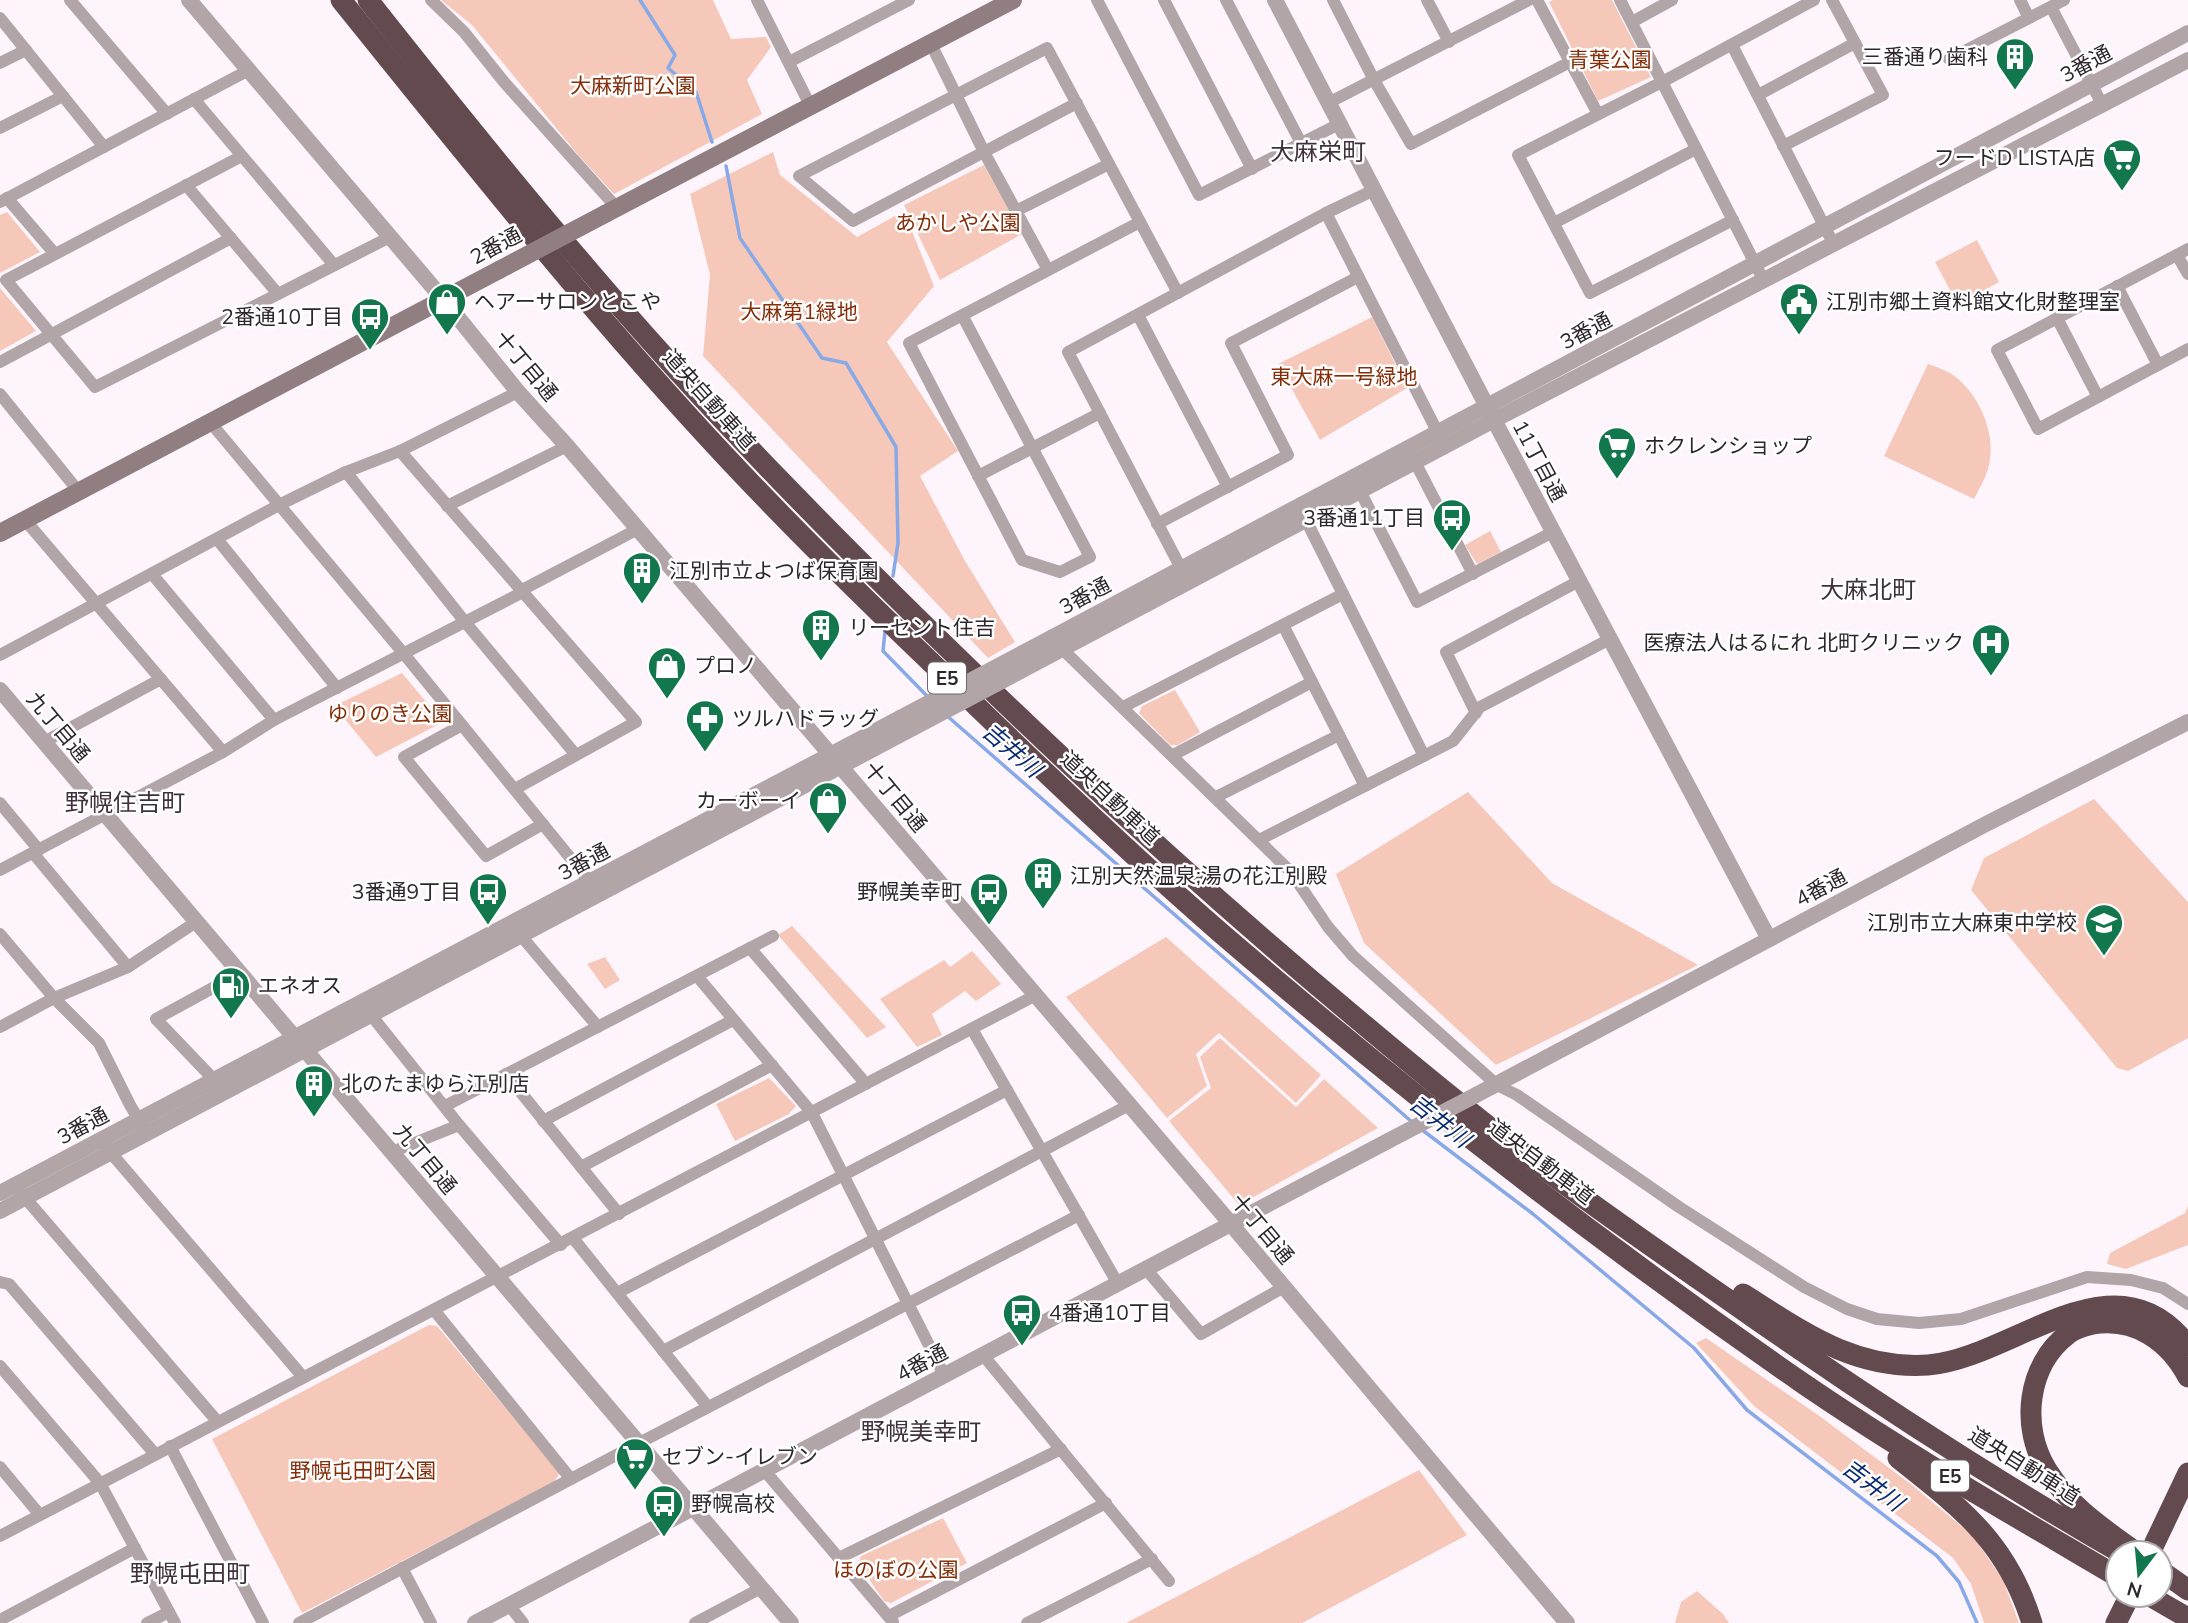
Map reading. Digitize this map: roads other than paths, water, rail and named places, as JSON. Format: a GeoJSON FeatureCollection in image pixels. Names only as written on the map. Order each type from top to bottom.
{"type":"FeatureCollection","features":[{"type":"Feature","properties":{"kind":"highway","name":"道央自動車道"},"geometry":{"type":"LineString","coordinates":[[341,0],[572,284],[728,458],[895,628],[1069,796],[1218,931],[1382,1069],[1496,1160],[1803,1383],[1914,1455],[2104,1569]]}},
{"type":"Feature","properties":{"kind":"highway","name":"道央自動車道"},"geometry":{"type":"LineString","coordinates":[[368,0],[462,119],[587,269],[744,443],[908,610],[1083,779],[1234,915],[1397,1052],[1528,1157],[1817,1362],[2016,1491],[2104,1539]]}},
{"type":"Feature","properties":{"kind":"highway"},"geometry":{"type":"LineString","coordinates":[[1528,1157],[1814,1339],[1856,1356],[1900,1364],[1928,1365],[1952,1361],[1978,1353],[2066,1314],[2101,1306],[2139,1310],[2155,1316],[2182,1337],[2188,1346]]}},
{"type":"Feature","properties":{"kind":"highway"},"geometry":{"type":"LineString","coordinates":[[2109,1539],[2084,1516],[2046,1468],[2038,1450],[2031,1410],[2037,1374],[2046,1359],[2070,1332],[2085,1326],[2116,1323],[2131,1325],[2158,1339],[2180,1362],[2188,1377]]}},
{"type":"Feature","properties":{"kind":"highway"},"geometry":{"type":"LineString","coordinates":[[1803,1383],[1944,1494],[1985,1534],[2003,1557],[2016,1581],[2032,1623]]}},
{"type":"Feature","properties":{"kind":"highway"},"geometry":{"type":"LineString","coordinates":[[2157,1539],[2188,1473]]}},
{"type":"Feature","properties":{"kind":"highway"},"geometry":{"type":"LineString","coordinates":[[2174,1539],[2188,1508]]}},
{"type":"Feature","properties":{"kind":"highway"},"geometry":{"type":"LineString","coordinates":[[2171,1609],[2187,1618]]}},
{"type":"Feature","properties":{"kind":"main road","name":"2番通"},"geometry":{"type":"LineString","coordinates":[[0,533],[1013,0]]}},
{"type":"Feature","properties":{"kind":"street"},"geometry":{"type":"LineString","coordinates":[[70,0],[167,114]]}},
{"type":"Feature","properties":{"kind":"street","name":"十丁目通"},"geometry":{"type":"LineString","coordinates":[[189,0],[443,299],[518,392],[1036,995],[1567,1623]]}},
{"type":"Feature","properties":{"kind":"street"},"geometry":{"type":"LineString","coordinates":[[431,0],[464,32],[512,91],[596,182],[611,211]]}},
{"type":"Feature","properties":{"kind":"street"},"geometry":{"type":"LineString","coordinates":[[757,0],[811,107]]}},
{"type":"Feature","properties":{"kind":"street"},"geometry":{"type":"LineString","coordinates":[[789,62],[909,0]]}},
{"type":"Feature","properties":{"kind":"street"},"geometry":{"type":"LineString","coordinates":[[1164,0],[1252,169]]}},
{"type":"Feature","properties":{"kind":"street"},"geometry":{"type":"LineString","coordinates":[[1226,0],[1301,143]]}},
{"type":"Feature","properties":{"kind":"street","name":"11丁目通"},"geometry":{"type":"LineString","coordinates":[[1275,0],[1490,414],[1769,939]]}},
{"type":"Feature","properties":{"kind":"street"},"geometry":{"type":"LineString","coordinates":[[1334,0],[1374,80],[1411,144],[1570,62]]}},
{"type":"Feature","properties":{"kind":"street"},"geometry":{"type":"LineString","coordinates":[[1427,0],[1448,41]]}},
{"type":"Feature","properties":{"kind":"street"},"geometry":{"type":"LineString","coordinates":[[1328,103],[1529,0]]}},
{"type":"Feature","properties":{"kind":"street"},"geometry":{"type":"LineString","coordinates":[[1537,0],[1598,114]]}},
{"type":"Feature","properties":{"kind":"street"},"geometry":{"type":"LineString","coordinates":[[1620,0],[1764,281]]}},
{"type":"Feature","properties":{"kind":"street"},"geometry":{"type":"LineString","coordinates":[[1632,22],[1672,0]]}},
{"type":"Feature","properties":{"kind":"street"},"geometry":{"type":"LineString","coordinates":[[1733,220],[1590,293],[1518,155],[1662,82],[1814,0]]}},
{"type":"Feature","properties":{"kind":"street"},"geometry":{"type":"LineString","coordinates":[[1783,146],[1883,94],[1832,0]]}},
{"type":"Feature","properties":{"kind":"street"},"geometry":{"type":"LineString","coordinates":[[2020,0],[2029,18]]}},
{"type":"Feature","properties":{"kind":"street"},"geometry":{"type":"LineString","coordinates":[[1949,59],[2064,0]]}},
{"type":"Feature","properties":{"kind":"street"},"geometry":{"type":"LineString","coordinates":[[1100,1],[1199,195],[1339,124]]}},
{"type":"Feature","properties":{"kind":"street"},"geometry":{"type":"LineString","coordinates":[[2050,7],[2103,106]]}},
{"type":"Feature","properties":{"kind":"street"},"geometry":{"type":"LineString","coordinates":[[0,18],[104,147]]}},
{"type":"Feature","properties":{"kind":"street","name":"3番通"},"geometry":{"type":"LineString","coordinates":[[0,1211],[20,1191],[1490,414],[1756,264],[2188,33]]}},
{"type":"Feature","properties":{"kind":"street"},"geometry":{"type":"LineString","coordinates":[[1758,95],[1855,43]]}},
{"type":"Feature","properties":{"kind":"street"},"geometry":{"type":"LineString","coordinates":[[931,44],[984,152],[1048,270]]}},
{"type":"Feature","properties":{"kind":"street"},"geometry":{"type":"LineString","coordinates":[[1732,45],[1834,245]]}},
{"type":"Feature","properties":{"kind":"street"},"geometry":{"type":"LineString","coordinates":[[1077,103],[853,221],[799,176],[1046,48],[1077,103],[1178,293]]}},
{"type":"Feature","properties":{"kind":"street"},"geometry":{"type":"LineString","coordinates":[[0,63],[26,50]]}},
{"type":"Feature","properties":{"kind":"street","name":"3番通"},"geometry":{"type":"LineString","coordinates":[[1490,414],[1764,281],[2188,60]]}},
{"type":"Feature","properties":{"kind":"street"},"geometry":{"type":"LineString","coordinates":[[55,254],[4,200],[249,70]]}},
{"type":"Feature","properties":{"kind":"street"},"geometry":{"type":"LineString","coordinates":[[0,128],[63,96]]}},
{"type":"Feature","properties":{"kind":"street"},"geometry":{"type":"LineString","coordinates":[[194,99],[240,157],[334,265]]}},
{"type":"Feature","properties":{"kind":"street"},"geometry":{"type":"LineString","coordinates":[[1554,223],[1696,149]]}},
{"type":"Feature","properties":{"kind":"street"},"geometry":{"type":"LineString","coordinates":[[240,157],[6,280],[95,387],[390,236]]}},
{"type":"Feature","properties":{"kind":"street"},"geometry":{"type":"LineString","coordinates":[[1016,211],[1109,164]]}},
{"type":"Feature","properties":{"kind":"street"},"geometry":{"type":"LineString","coordinates":[[186,185],[278,294]]}},
{"type":"Feature","properties":{"kind":"street"},"geometry":{"type":"LineString","coordinates":[[1184,576],[1068,352],[1326,213],[1374,190]]}},
{"type":"Feature","properties":{"kind":"street"},"geometry":{"type":"LineString","coordinates":[[1326,213],[1441,440]]}},
{"type":"Feature","properties":{"kind":"street"},"geometry":{"type":"LineString","coordinates":[[962,315],[1090,557],[1060,572],[1022,560],[909,343],[962,315],[1140,222]]}},
{"type":"Feature","properties":{"kind":"street"},"geometry":{"type":"LineString","coordinates":[[0,362],[231,238]]}},
{"type":"Feature","properties":{"kind":"street"},"geometry":{"type":"LineString","coordinates":[[2188,274],[2183,252],[1997,349],[2038,429],[2188,349]]}},
{"type":"Feature","properties":{"kind":"street"},"geometry":{"type":"LineString","coordinates":[[1157,524],[1288,455],[1231,344],[1358,277]]}},
{"type":"Feature","properties":{"kind":"street"},"geometry":{"type":"LineString","coordinates":[[2117,286],[2158,365]]}},
{"type":"Feature","properties":{"kind":"street"},"geometry":{"type":"LineString","coordinates":[[1138,315],[1228,486]]}},
{"type":"Feature","properties":{"kind":"street"},"geometry":{"type":"LineString","coordinates":[[2057,318],[2098,397]]}},
{"type":"Feature","properties":{"kind":"street"},"geometry":{"type":"LineString","coordinates":[[0,655],[279,505],[346,472],[400,451],[518,392]]}},
{"type":"Feature","properties":{"kind":"street"},"geometry":{"type":"LineString","coordinates":[[0,394],[79,492]]}},
{"type":"Feature","properties":{"kind":"street"},"geometry":{"type":"LineString","coordinates":[[978,476],[1100,413]]}},
{"type":"Feature","properties":{"kind":"street"},"geometry":{"type":"LineString","coordinates":[[210,422],[590,882]]}},
{"type":"Feature","properties":{"kind":"street","name":"3番通"},"geometry":{"type":"LineString","coordinates":[[1302,513],[1360,491],[1415,462],[1441,440]]}},
{"type":"Feature","properties":{"kind":"street"},"geometry":{"type":"LineString","coordinates":[[447,506],[567,446]]}},
{"type":"Feature","properties":{"kind":"street"},"geometry":{"type":"LineString","coordinates":[[400,451],[636,722],[515,789]]}},
{"type":"Feature","properties":{"kind":"street"},"geometry":{"type":"LineString","coordinates":[[1415,462],[1473,574]]}},
{"type":"Feature","properties":{"kind":"street"},"geometry":{"type":"LineString","coordinates":[[346,472],[465,622],[576,755]]}},
{"type":"Feature","properties":{"kind":"street"},"geometry":{"type":"LineString","coordinates":[[1360,491],[1417,602],[1553,532]]}},
{"type":"Feature","properties":{"kind":"street"},"geometry":{"type":"LineString","coordinates":[[1302,513],[1424,756]]}},
{"type":"Feature","properties":{"kind":"street"},"geometry":{"type":"LineString","coordinates":[[25,520],[223,752]]}},
{"type":"Feature","properties":{"kind":"street"},"geometry":{"type":"LineString","coordinates":[[0,870],[223,752],[274,720],[638,529]]}},
{"type":"Feature","properties":{"kind":"street"},"geometry":{"type":"LineString","coordinates":[[217,539],[337,688]]}},
{"type":"Feature","properties":{"kind":"street"},"geometry":{"type":"LineString","coordinates":[[152,574],[274,720]]}},
{"type":"Feature","properties":{"kind":"street"},"geometry":{"type":"LineString","coordinates":[[1476,713],[1446,652],[1579,581]]}},
{"type":"Feature","properties":{"kind":"street"},"geometry":{"type":"LineString","coordinates":[[1123,707],[1343,594]]}},
{"type":"Feature","properties":{"kind":"street"},"geometry":{"type":"LineString","coordinates":[[1283,625],[1366,786]]}},
{"type":"Feature","properties":{"kind":"street"},"geometry":{"type":"LineString","coordinates":[[1259,841],[1453,741],[1480,707],[1610,639]]}},
{"type":"Feature","properties":{"kind":"street"},"geometry":{"type":"LineString","coordinates":[[1057,643],[1291,872],[1328,927],[1353,956],[1497,1085],[1517,1095],[1679,1207],[1804,1287],[1847,1309],[1877,1319],[1919,1323],[1961,1319],[2087,1277],[2131,1280],[2163,1288],[2188,1304]]}},
{"type":"Feature","properties":{"kind":"street"},"geometry":{"type":"LineString","coordinates":[[44,742],[161,679]]}},
{"type":"Feature","properties":{"kind":"street"},"geometry":{"type":"LineString","coordinates":[[1172,755],[1312,682]]}},
{"type":"Feature","properties":{"kind":"street","name":"九丁目通"},"geometry":{"type":"LineString","coordinates":[[1,692],[791,1623]]}},
{"type":"Feature","properties":{"kind":"street","name":"4番通"},"geometry":{"type":"LineString","coordinates":[[475,1623],[1497,1085],[2022,805],[2188,722]]}},
{"type":"Feature","properties":{"kind":"street"},"geometry":{"type":"LineString","coordinates":[[462,725],[404,757],[486,856],[543,824]]}},
{"type":"Feature","properties":{"kind":"street"},"geometry":{"type":"LineString","coordinates":[[1216,797],[1339,735]]}},
{"type":"Feature","properties":{"kind":"street","name":"3番通"},"geometry":{"type":"LineString","coordinates":[[516,929],[590,882],[835,760]]}},
{"type":"Feature","properties":{"kind":"street"},"geometry":{"type":"LineString","coordinates":[[0,803],[128,967]]}},
{"type":"Feature","properties":{"kind":"street"},"geometry":{"type":"LineString","coordinates":[[0,1027],[54,998],[128,967],[196,922]]}},
{"type":"Feature","properties":{"kind":"street"},"geometry":{"type":"LineString","coordinates":[[516,929],[598,1027]]}},
{"type":"Feature","properties":{"kind":"street"},"geometry":{"type":"LineString","coordinates":[[0,934],[5,948],[99,1043],[143,1127]]}},
{"type":"Feature","properties":{"kind":"street"},"geometry":{"type":"LineString","coordinates":[[445,1106],[773,936]]}},
{"type":"Feature","properties":{"kind":"street"},"geometry":{"type":"LineString","coordinates":[[750,948],[866,1084]]}},
{"type":"Feature","properties":{"kind":"street"},"geometry":{"type":"LineString","coordinates":[[220,1086],[156,1019],[240,973]]}},
{"type":"Feature","properties":{"kind":"street"},"geometry":{"type":"LineString","coordinates":[[697,976],[813,1113],[944,1375]]}},
{"type":"Feature","properties":{"kind":"street"},"geometry":{"type":"LineString","coordinates":[[0,1536],[1036,995]]}},
{"type":"Feature","properties":{"kind":"street"},"geometry":{"type":"LineString","coordinates":[[366,1009],[459,1125],[561,1245]]}},
{"type":"Feature","properties":{"kind":"street"},"geometry":{"type":"LineString","coordinates":[[543,1121],[733,1020]]}},
{"type":"Feature","properties":{"kind":"street"},"geometry":{"type":"LineString","coordinates":[[972,1029],[1118,1283]]}},
{"type":"Feature","properties":{"kind":"street"},"geometry":{"type":"LineString","coordinates":[[581,1167],[772,1065]]}},
{"type":"Feature","properties":{"kind":"street"},"geometry":{"type":"LineString","coordinates":[[506,1074],[619,1214]]}},
{"type":"Feature","properties":{"kind":"street"},"geometry":{"type":"LineString","coordinates":[[617,1293],[1007,1090]]}},
{"type":"Feature","properties":{"kind":"street"},"geometry":{"type":"LineString","coordinates":[[663,1351],[1129,1105]]}},
{"type":"Feature","properties":{"kind":"street"},"geometry":{"type":"LineString","coordinates":[[392,1152],[459,1125]]}},
{"type":"Feature","properties":{"kind":"street"},"geometry":{"type":"LineString","coordinates":[[106,1146],[303,1377]]}},
{"type":"Feature","properties":{"kind":"street"},"geometry":{"type":"LineString","coordinates":[[20,1191],[216,1421]]}},
{"type":"Feature","properties":{"kind":"street","name":"3番通"},"geometry":{"type":"LineString","coordinates":[[0,1193],[20,1191]]}},
{"type":"Feature","properties":{"kind":"street"},"geometry":{"type":"LineString","coordinates":[[299,1623],[1079,1215]]}},
{"type":"Feature","properties":{"kind":"street"},"geometry":{"type":"LineString","coordinates":[[573,1238],[708,1407]]}},
{"type":"Feature","properties":{"kind":"street"},"geometry":{"type":"LineString","coordinates":[[1146,1269],[1201,1334],[1284,1287]]}},
{"type":"Feature","properties":{"kind":"street"},"geometry":{"type":"LineString","coordinates":[[0,1282],[9,1283],[155,1454]]}},
{"type":"Feature","properties":{"kind":"street"},"geometry":{"type":"LineString","coordinates":[[433,1310],[571,1479]]}},
{"type":"Feature","properties":{"kind":"street"},"geometry":{"type":"LineString","coordinates":[[983,1354],[1169,1581]]}},
{"type":"Feature","properties":{"kind":"street"},"geometry":{"type":"LineString","coordinates":[[0,1366],[100,1483],[172,1617],[147,1623]]}},
{"type":"Feature","properties":{"kind":"street"},"geometry":{"type":"LineString","coordinates":[[170,1446],[263,1623]]}},
{"type":"Feature","properties":{"kind":"street"},"geometry":{"type":"LineString","coordinates":[[839,1558],[1061,1449]]}},
{"type":"Feature","properties":{"kind":"street"},"geometry":{"type":"LineString","coordinates":[[0,1467],[40,1515]]}},
{"type":"Feature","properties":{"kind":"street"},"geometry":{"type":"LineString","coordinates":[[764,1470],[891,1620],[1105,1503]]}},
{"type":"Feature","properties":{"kind":"street"},"geometry":{"type":"LineString","coordinates":[[0,1620],[135,1548]]}},
{"type":"Feature","properties":{"kind":"street"},"geometry":{"type":"LineString","coordinates":[[1027,1623],[1152,1559]]}},
{"type":"Feature","properties":{"kind":"street"},"geometry":{"type":"LineString","coordinates":[[402,1568],[431,1623]]}},
{"type":"Feature","properties":{"kind":"street"},"geometry":{"type":"LineString","coordinates":[[695,1623],[761,1588]]}},
{"type":"Feature","properties":{"kind":"street"},"geometry":{"type":"LineString","coordinates":[[509,1605],[523,1623]]}},
{"type":"Feature","properties":{"kind":"waterway"},"geometry":{"type":"LineString","coordinates":[[640,0],[675,55],[668,68],[696,92],[712,142]]}},
{"type":"Feature","properties":{"kind":"waterway"},"geometry":{"type":"LineString","coordinates":[[726,166],[740,238],[822,358],[846,363],[896,447],[898,543],[893,576]]}},
{"type":"Feature","properties":{"kind":"waterway","name":"吉井川"},"geometry":{"type":"LineString","coordinates":[[885,631],[883,651],[928,697]]}},
{"type":"Feature","properties":{"kind":"waterway","name":"吉井川"},"geometry":{"type":"LineString","coordinates":[[946,715],[1412,1122]]}},
{"type":"Feature","properties":{"kind":"waterway","name":"吉井川"},"geometry":{"type":"LineString","coordinates":[[1421,1129],[1533,1214],[1694,1348],[1747,1410],[1937,1556],[1959,1582],[1977,1623]]}},
{"type":"Feature","properties":{"kind":"place","name":"三番通り歯科"},"geometry":{"type":"Point","coordinates":[2015,91]}},
{"type":"Feature","properties":{"kind":"place","name":"フードD LISTA店"},"geometry":{"type":"Point","coordinates":[2122,192]}},
{"type":"Feature","properties":{"kind":"place","name":"ヘアーサロンとこや"},"geometry":{"type":"Point","coordinates":[447,336]}},
{"type":"Feature","properties":{"kind":"place","name":"江別市郷土資料館文化財整理室"},"geometry":{"type":"Point","coordinates":[1799,336]}},
{"type":"Feature","properties":{"kind":"place","name":"2番通10丁目"},"geometry":{"type":"Point","coordinates":[370,351]}},
{"type":"Feature","properties":{"kind":"place","name":"ホクレンショップ"},"geometry":{"type":"Point","coordinates":[1617,480]}},
{"type":"Feature","properties":{"kind":"place","name":"3番通11丁目"},"geometry":{"type":"Point","coordinates":[1452,552]}},
{"type":"Feature","properties":{"kind":"place","name":"江別市立よつば保育園"},"geometry":{"type":"Point","coordinates":[642,605]}},
{"type":"Feature","properties":{"kind":"place","name":"リーセント住吉"},"geometry":{"type":"Point","coordinates":[821,662]}},
{"type":"Feature","properties":{"kind":"place","name":"医療法人はるにれ 北町クリニック"},"geometry":{"type":"Point","coordinates":[1991,677]}},
{"type":"Feature","properties":{"kind":"place","name":"プロノ"},"geometry":{"type":"Point","coordinates":[667,700]}},
{"type":"Feature","properties":{"kind":"place","name":"ツルハドラッグ"},"geometry":{"type":"Point","coordinates":[705,753]}},
{"type":"Feature","properties":{"kind":"place","name":"カーボーイ"},"geometry":{"type":"Point","coordinates":[828,835]}},
{"type":"Feature","properties":{"kind":"place","name":"江別天然温泉;湯の花江別殿"},"geometry":{"type":"Point","coordinates":[1043,910]}},
{"type":"Feature","properties":{"kind":"place","name":"3番通9丁目"},"geometry":{"type":"Point","coordinates":[488,926]}},
{"type":"Feature","properties":{"kind":"place","name":"野幌美幸町"},"geometry":{"type":"Point","coordinates":[989,926]}},
{"type":"Feature","properties":{"kind":"place","name":"江別市立大麻東中学校"},"geometry":{"type":"Point","coordinates":[2104,957]}},
{"type":"Feature","properties":{"kind":"place","name":"エネオス"},"geometry":{"type":"Point","coordinates":[231,1020]}},
{"type":"Feature","properties":{"kind":"place","name":"北のたまゆら江別店"},"geometry":{"type":"Point","coordinates":[314,1118]}},
{"type":"Feature","properties":{"kind":"place","name":"4番通10丁目"},"geometry":{"type":"Point","coordinates":[1022,1347]}},
{"type":"Feature","properties":{"kind":"place","name":"セブン-イレブン"},"geometry":{"type":"Point","coordinates":[635,1491]}},
{"type":"Feature","properties":{"kind":"place","name":"野幌高校"},"geometry":{"type":"Point","coordinates":[664,1538]}},
{"type":"Feature","properties":{"kind":"district","name":"大麻栄町"},"geometry":{"type":"Point","coordinates":[1318,152]}},
{"type":"Feature","properties":{"kind":"district","name":"大麻北町"},"geometry":{"type":"Point","coordinates":[1868,590]}},
{"type":"Feature","properties":{"kind":"district","name":"野幌住吉町"},"geometry":{"type":"Point","coordinates":[125,803]}},
{"type":"Feature","properties":{"kind":"district","name":"野幌美幸町"},"geometry":{"type":"Point","coordinates":[921,1432]}},
{"type":"Feature","properties":{"kind":"district","name":"野幌屯田町"},"geometry":{"type":"Point","coordinates":[190,1574]}},
{"type":"Feature","properties":{"kind":"park label","name":"青葉公園"},"geometry":{"type":"Point","coordinates":[1610,60]}},
{"type":"Feature","properties":{"kind":"park label","name":"大麻新町公園"},"geometry":{"type":"Point","coordinates":[633,86]}},
{"type":"Feature","properties":{"kind":"park label","name":"あかしや公園"},"geometry":{"type":"Point","coordinates":[958,223]}},
{"type":"Feature","properties":{"kind":"park label","name":"大麻第1緑地"},"geometry":{"type":"Point","coordinates":[799,312]}},
{"type":"Feature","properties":{"kind":"park label","name":"東大麻一号緑地"},"geometry":{"type":"Point","coordinates":[1344,377]}},
{"type":"Feature","properties":{"kind":"park label","name":"ゆりのき公園"},"geometry":{"type":"Point","coordinates":[390,714]}},
{"type":"Feature","properties":{"kind":"park label","name":"野幌屯田町公園"},"geometry":{"type":"Point","coordinates":[363,1471]}},
{"type":"Feature","properties":{"kind":"park label","name":"ほのぼの公園"},"geometry":{"type":"Point","coordinates":[896,1570]}}]}
